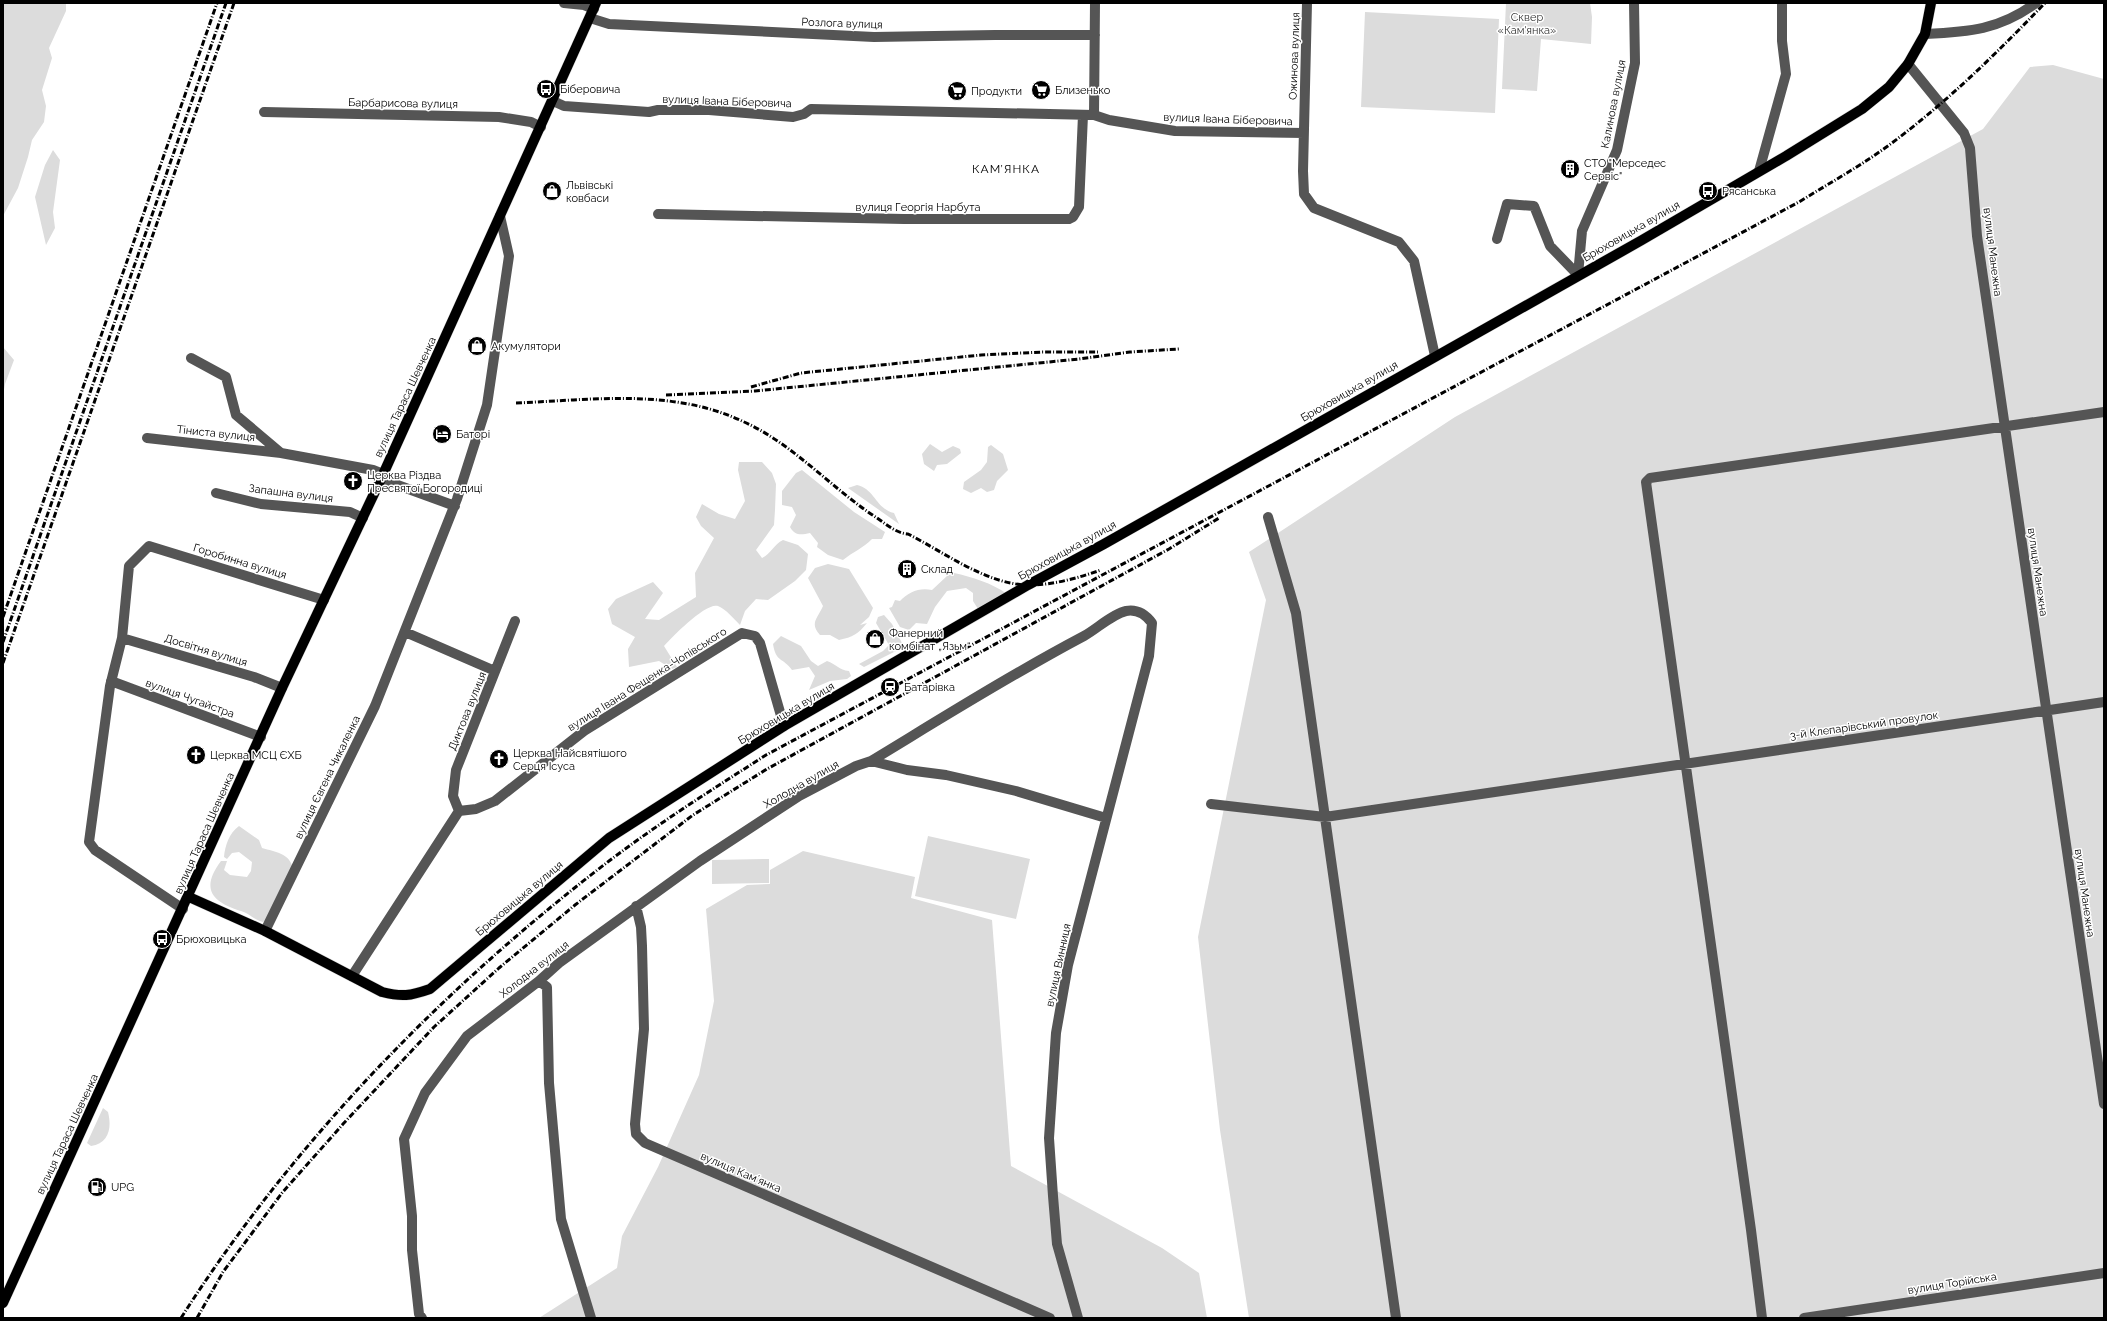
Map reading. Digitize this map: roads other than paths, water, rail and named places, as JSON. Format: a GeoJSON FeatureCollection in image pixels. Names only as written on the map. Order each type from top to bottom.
{"type":"FeatureCollection","features":[{"type":"Feature","properties":{"kind":"main road","name":"Брюховицька вулиця"},"geometry":{"type":"LineString","coordinates":[[189,896],[265,931],[382,992],[401,996],[414,995],[430,989],[609,838],[784,726],[1028,585],[1104,544],[1642,240],[1862,109],[1889,87],[1908,64],[1924,34],[1931,3]]}},
{"type":"Feature","properties":{"kind":"main road","name":"вулиця Тараса Шевченка"},"geometry":{"type":"LineString","coordinates":[[3,1303],[189,896],[282,688],[363,518],[593,10]]}},
{"type":"Feature","properties":{"kind":"street","name":"Розлога вулиця"},"geometry":{"type":"LineString","coordinates":[[564,3],[584,5],[593,10],[609,24],[874,37],[995,34],[1095,35]]}},
{"type":"Feature","properties":{"kind":"street"},"geometry":{"type":"LineString","coordinates":[[1094,116],[1095,3]]}},
{"type":"Feature","properties":{"kind":"street","name":"Ожинова вулиця"},"geometry":{"type":"LineString","coordinates":[[1304,133],[1308,3]]}},
{"type":"Feature","properties":{"kind":"street","name":"Калинова вулиця"},"geometry":{"type":"LineString","coordinates":[[1578,275],[1582,232],[1619,143],[1635,64],[1634,3]]}},
{"type":"Feature","properties":{"kind":"street"},"geometry":{"type":"LineString","coordinates":[[1759,171],[1786,74],[1782,41],[1782,3]]}},
{"type":"Feature","properties":{"kind":"street"},"geometry":{"type":"LineString","coordinates":[[1924,34],[1964,33],[1979,30],[2014,18],[2036,3]]}},
{"type":"Feature","properties":{"kind":"street","name":"вулиця Манежна"},"geometry":{"type":"LineString","coordinates":[[1908,64],[1964,133],[1970,148],[1977,236],[2104,1104]]}},
{"type":"Feature","properties":{"kind":"street","name":"вулиця Івана Біберовича"},"geometry":{"type":"LineString","coordinates":[[553,101],[564,106],[641,112],[709,110],[793,117],[804,114],[811,109],[1083,115],[1175,131],[1304,133],[1304,194],[1314,208],[1399,242],[1414,261],[1435,356]]}},
{"type":"Feature","properties":{"kind":"street","name":"Барбарисова вулиця"},"geometry":{"type":"LineString","coordinates":[[264,112],[499,117],[531,122],[541,127]]}},
{"type":"Feature","properties":{"kind":"street","name":"вулиця Георгія Нарбута"},"geometry":{"type":"LineString","coordinates":[[658,214],[904,219],[1069,219],[1073,217],[1079,207],[1083,115]]}},
{"type":"Feature","properties":{"kind":"street"},"geometry":{"type":"LineString","coordinates":[[1497,239],[1507,204],[1534,206],[1550,246],[1578,275]]}},
{"type":"Feature","properties":{"kind":"street","name":"вулиця Євгена Чикаленка"},"geometry":{"type":"LineString","coordinates":[[265,931],[375,706],[455,506],[487,405],[509,256],[500,216]]}},
{"type":"Feature","properties":{"kind":"street","name":"Тіниста вулиця"},"geometry":{"type":"LineString","coordinates":[[191,358],[226,377],[236,416],[281,453]]}},
{"type":"Feature","properties":{"kind":"street"},"geometry":{"type":"LineString","coordinates":[[1762,1318],[1646,482],[1650,478],[2104,412]]}},
{"type":"Feature","properties":{"kind":"street","name":"Тіниста вулиця"},"geometry":{"type":"LineString","coordinates":[[147,438],[281,453],[373,470],[382,476]]}},
{"type":"Feature","properties":{"kind":"street"},"geometry":{"type":"LineString","coordinates":[[382,476],[455,506]]}},
{"type":"Feature","properties":{"kind":"street","name":"Запашна вулиця"},"geometry":{"type":"LineString","coordinates":[[216,493],[261,504],[350,512],[363,518]]}},
{"type":"Feature","properties":{"kind":"street"},"geometry":{"type":"LineString","coordinates":[[1268,517],[1296,613],[1396,1318]]}},
{"type":"Feature","properties":{"kind":"street","name":"Горобинна вулиця"},"geometry":{"type":"LineString","coordinates":[[149,546],[324,600]]}},
{"type":"Feature","properties":{"kind":"street","name":"вулиця Тараса Шевченка"},"geometry":{"type":"LineString","coordinates":[[149,546],[129,566],[122,638],[111,681],[89,842],[95,850],[183,909]]}},
{"type":"Feature","properties":{"kind":"street","name":"Холодна вулиця"},"geometry":{"type":"LineString","coordinates":[[422,1318],[419,1314],[414,1275],[412,1216],[404,1139],[425,1093],[467,1036],[539,981],[559,963],[636,906],[700,861],[799,796],[856,766],[871,760],[1054,652],[1096,629],[1119,613],[1133,610],[1147,617],[1152,623]]}},
{"type":"Feature","properties":{"kind":"street","name":"Диктова вулиця"},"geometry":{"type":"LineString","coordinates":[[459,811],[453,796],[456,770],[515,621]]}},
{"type":"Feature","properties":{"kind":"street","name":"вулиця Винниця"},"geometry":{"type":"LineString","coordinates":[[1078,1318],[1057,1244],[1049,1138],[1051,1084],[1056,1033],[1068,966],[1149,656],[1152,623]]}},
{"type":"Feature","properties":{"kind":"street"},"geometry":{"type":"LineString","coordinates":[[405,632],[495,671]]}},
{"type":"Feature","properties":{"kind":"street","name":"вулиця Івана Фещенка-Чопівського"},"geometry":{"type":"LineString","coordinates":[[459,811],[476,809],[495,801],[584,731],[742,633],[755,636],[760,644],[784,726]]}},
{"type":"Feature","properties":{"kind":"street","name":"Досвітня вулиця"},"geometry":{"type":"LineString","coordinates":[[122,638],[254,677],[282,688]]}},
{"type":"Feature","properties":{"kind":"street","name":"вулиця Чугайстра"},"geometry":{"type":"LineString","coordinates":[[111,681],[261,737]]}},
{"type":"Feature","properties":{"kind":"street","name":"3-й Клепарівський провулок"},"geometry":{"type":"LineString","coordinates":[[1211,804],[1325,817],[2104,702]]}},
{"type":"Feature","properties":{"kind":"street"},"geometry":{"type":"LineString","coordinates":[[871,760],[907,770],[946,775],[991,787],[1021,792],[1106,818]]}},
{"type":"Feature","properties":{"kind":"street"},"geometry":{"type":"LineString","coordinates":[[352,976],[459,811]]}},
{"type":"Feature","properties":{"kind":"street","name":"вулиця Камʼянка"},"geometry":{"type":"LineString","coordinates":[[636,906],[642,946],[644,1029],[635,1124],[636,1134],[645,1143],[1050,1318]]}},
{"type":"Feature","properties":{"kind":"street"},"geometry":{"type":"LineString","coordinates":[[539,981],[547,987],[549,1083],[561,1219],[591,1318]]}},
{"type":"Feature","properties":{"kind":"street","name":"вулиця Торійська"},"geometry":{"type":"LineString","coordinates":[[1804,1318],[2104,1273]]}},
{"type":"Feature","properties":{"kind":"railway"},"geometry":{"type":"LineString","coordinates":[[3,617],[217,3]]}},
{"type":"Feature","properties":{"kind":"railway"},"geometry":{"type":"LineString","coordinates":[[3,642],[226,3]]}},
{"type":"Feature","properties":{"kind":"railway"},"geometry":{"type":"LineString","coordinates":[[3,663],[234,3]]}},
{"type":"Feature","properties":{"kind":"railway"},"geometry":{"type":"LineString","coordinates":[[181,1318],[225,1253],[272,1190],[322,1129],[375,1071],[430,1015],[488,961],[548,910],[609,861],[647,833],[686,806],[766,755],[1799,202],[1853,169],[1906,132],[1988,61],[2045,3]]}},
{"type":"Feature","properties":{"kind":"railway"},"geometry":{"type":"LineString","coordinates":[[666,395],[755,391],[1079,359],[1130,352],[1179,349]]}},
{"type":"Feature","properties":{"kind":"railway"},"geometry":{"type":"LineString","coordinates":[[751,387],[801,373],[981,355],[1043,352],[1098,352]]}},
{"type":"Feature","properties":{"kind":"railway"},"geometry":{"type":"LineString","coordinates":[[516,403],[631,398],[687,404],[715,411],[742,421],[777,441],[857,504],[890,527],[899,532],[908,534],[982,574],[1013,584],[1029,585],[1047,584],[1083,576],[1101,570]]}},
{"type":"Feature","properties":{"kind":"railway"},"geometry":{"type":"LineString","coordinates":[[197,1318],[223,1272],[282,1193],[343,1124],[434,1027],[499,968],[575,905],[693,815],[767,769],[1169,549],[1219,518]]}},
{"type":"Feature","properties":{"kind":"place","name":"Біберовича"},"geometry":{"type":"Point","coordinates":[546,89]}},
{"type":"Feature","properties":{"kind":"place","name":"Близенько"},"geometry":{"type":"Point","coordinates":[1041,90]}},
{"type":"Feature","properties":{"kind":"place","name":"Продукти"},"geometry":{"type":"Point","coordinates":[957,91]}},
{"type":"Feature","properties":{"kind":"place","name":"СТО \"Мерседес Сервіс\""},"geometry":{"type":"Point","coordinates":[1570,169]}},
{"type":"Feature","properties":{"kind":"place","name":"Львівські ковбаси"},"geometry":{"type":"Point","coordinates":[552,191]}},
{"type":"Feature","properties":{"kind":"place","name":"Рясанська"},"geometry":{"type":"Point","coordinates":[1708,191]}},
{"type":"Feature","properties":{"kind":"place","name":"Акумулятори"},"geometry":{"type":"Point","coordinates":[477,346]}},
{"type":"Feature","properties":{"kind":"place","name":"Баторі"},"geometry":{"type":"Point","coordinates":[442,434]}},
{"type":"Feature","properties":{"kind":"place","name":"Церква Різдва Пресвятої Богородиці"},"geometry":{"type":"Point","coordinates":[353,481]}},
{"type":"Feature","properties":{"kind":"place","name":"Склад"},"geometry":{"type":"Point","coordinates":[907,569]}},
{"type":"Feature","properties":{"kind":"place","name":"Фанерний комбінат „Язьм“"},"geometry":{"type":"Point","coordinates":[875,639]}},
{"type":"Feature","properties":{"kind":"place","name":"Батарівка"},"geometry":{"type":"Point","coordinates":[890,687]}},
{"type":"Feature","properties":{"kind":"place","name":"Церква МСЦ ЄХБ"},"geometry":{"type":"Point","coordinates":[196,755]}},
{"type":"Feature","properties":{"kind":"place","name":"Церква Найсвятішого Серця Ісуса"},"geometry":{"type":"Point","coordinates":[499,759]}},
{"type":"Feature","properties":{"kind":"place","name":"Брюховицька"},"geometry":{"type":"Point","coordinates":[162,939]}},
{"type":"Feature","properties":{"kind":"place","name":"UPG"},"geometry":{"type":"Point","coordinates":[97,1187]}},
{"type":"Feature","properties":{"kind":"district","name":"КАМ’ЯНКА"},"geometry":{"type":"Point","coordinates":[1006,169]}},
{"type":"Feature","properties":{"kind":"park label","name":"Сквер «Кам'янка»"},"geometry":{"type":"Point","coordinates":[1527,23]}}]}
